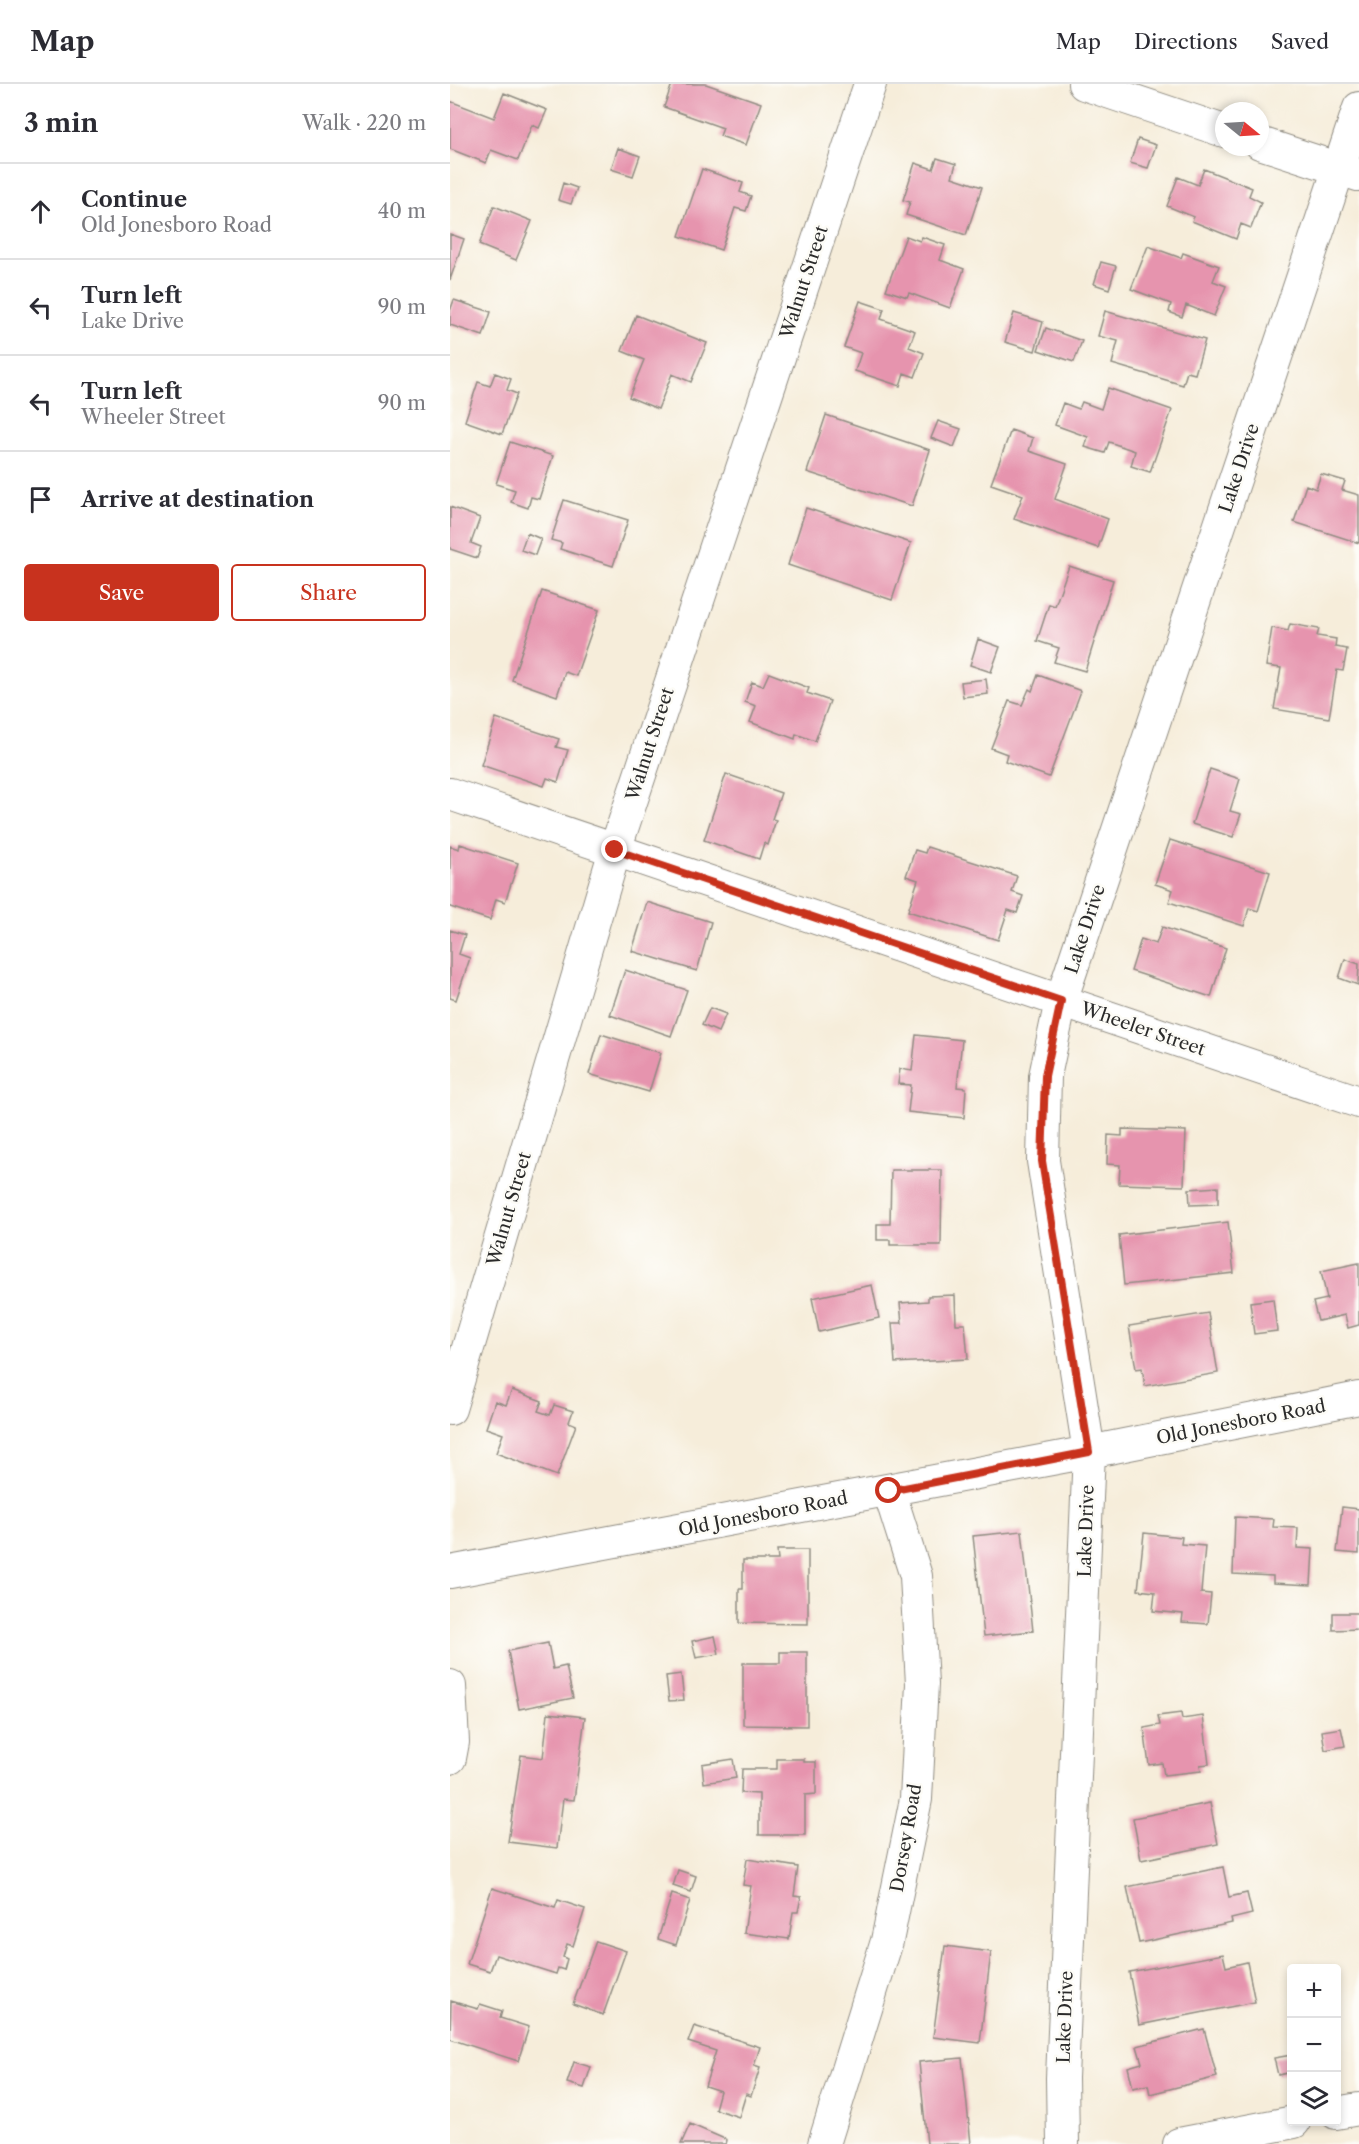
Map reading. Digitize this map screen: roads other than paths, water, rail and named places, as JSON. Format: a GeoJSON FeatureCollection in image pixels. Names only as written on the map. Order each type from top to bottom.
{"type":"FeatureCollection","features":[{"type":"Feature","properties":{"kind":"street","name":"Walnut Street"},"geometry":{"type":"LineString","coordinates":[[450,1409],[615,850],[870,84]]}},
{"type":"Feature","properties":{"kind":"street"},"geometry":{"type":"LineString","coordinates":[[1084,84],[1215,128]]}},
{"type":"Feature","properties":{"kind":"street","name":"Lake Drive"},"geometry":{"type":"LineString","coordinates":[[1063,2144],[1062,2078],[1089,1452],[1042,1161],[1045,1076],[1061,1001],[1349,172],[1359,108]]}},
{"type":"Feature","properties":{"kind":"street"},"geometry":{"type":"LineString","coordinates":[[1269,146],[1349,172]]}},
{"type":"Feature","properties":{"kind":"street","name":"Wheeler Street"},"geometry":{"type":"LineString","coordinates":[[450,794],[1359,1102]]}},
{"type":"Feature","properties":{"kind":"street","name":"Old Jonesboro Road"},"geometry":{"type":"LineString","coordinates":[[450,1572],[889,1491],[1359,1398]]}},
{"type":"Feature","properties":{"kind":"street","name":"Dorsey Road"},"geometry":{"type":"LineString","coordinates":[[824,2144],[887,1941],[916,1799],[922,1684],[916,1576],[889,1491]]}},
{"type":"Feature","properties":{"kind":"street"},"geometry":{"type":"LineString","coordinates":[[450,1686],[453,1742],[450,1758]]}},
{"type":"Feature","properties":{"kind":"street"},"geometry":{"type":"LineString","coordinates":[[1341,2112],[1359,2109]]}},
{"type":"Feature","properties":{"kind":"street"},"geometry":{"type":"LineString","coordinates":[[1179,2144],[1287,2122]]}}]}
